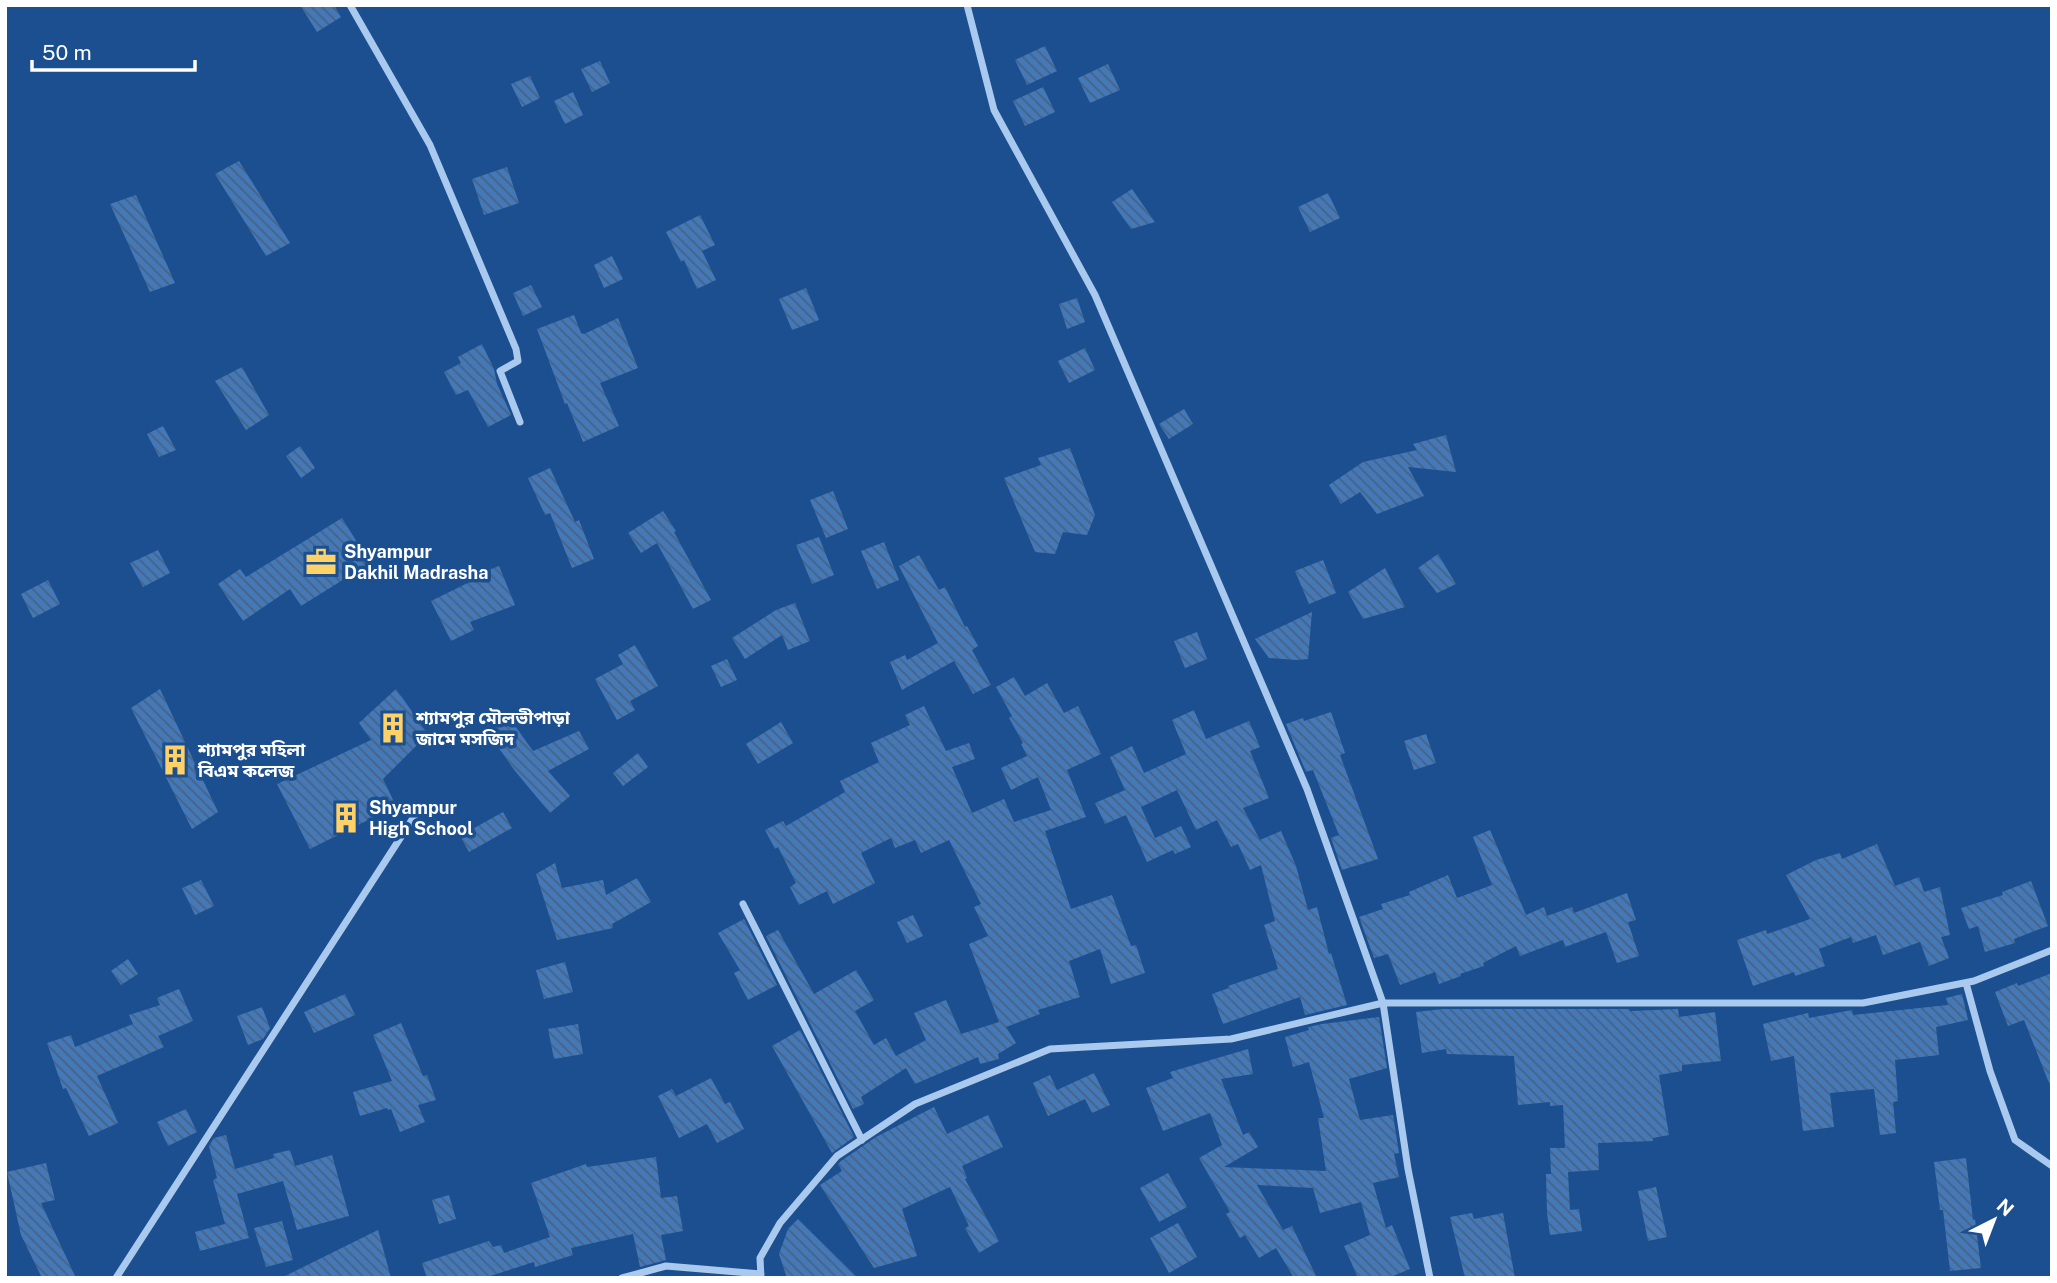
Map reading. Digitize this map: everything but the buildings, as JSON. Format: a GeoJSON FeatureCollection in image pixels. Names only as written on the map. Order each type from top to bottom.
{"type":"FeatureCollection","features":[{"type":"Feature","properties":{"kind":"street"},"geometry":{"type":"LineString","coordinates":[[350,5],[430,145],[516,349],[518,361],[500,371],[520,422]]}},
{"type":"Feature","properties":{"kind":"street"},"geometry":{"type":"LineString","coordinates":[[967,5],[994,110],[1095,295],[1307,789],[1383,1003],[1408,1169],[1430,1278]]}},
{"type":"Feature","properties":{"kind":"street"},"geometry":{"type":"LineString","coordinates":[[116,1278],[419,809]]}},
{"type":"Feature","properties":{"kind":"street"},"geometry":{"type":"LineString","coordinates":[[743,904],[862,1140]]}},
{"type":"Feature","properties":{"kind":"street"},"geometry":{"type":"LineString","coordinates":[[622,1278],[666,1266],[761,1276],[760,1258],[780,1223],[837,1156],[915,1104],[1050,1049],[1231,1040],[1383,1003],[1863,1003],[1966,983],[2052,950]]}},
{"type":"Feature","properties":{"kind":"street"},"geometry":{"type":"LineString","coordinates":[[1966,983],[1990,1071],[2015,1140],[2052,1166]]}},
{"type":"Feature","properties":{"kind":"place","name":"Shyampur Dakhil Madrasha"},"geometry":{"type":"Point","coordinates":[321,562]}},
{"type":"Feature","properties":{"kind":"place","name":"শ্যামপুর মৌলভীপাড়া জামে মসজিদ"},"geometry":{"type":"Point","coordinates":[393,728]}},
{"type":"Feature","properties":{"kind":"place","name":"শ্যামপুর মহিলা বিএম কলেজ"},"geometry":{"type":"Point","coordinates":[175,760]}},
{"type":"Feature","properties":{"kind":"place","name":"Shyampur High School"},"geometry":{"type":"Point","coordinates":[346,818]}}]}
